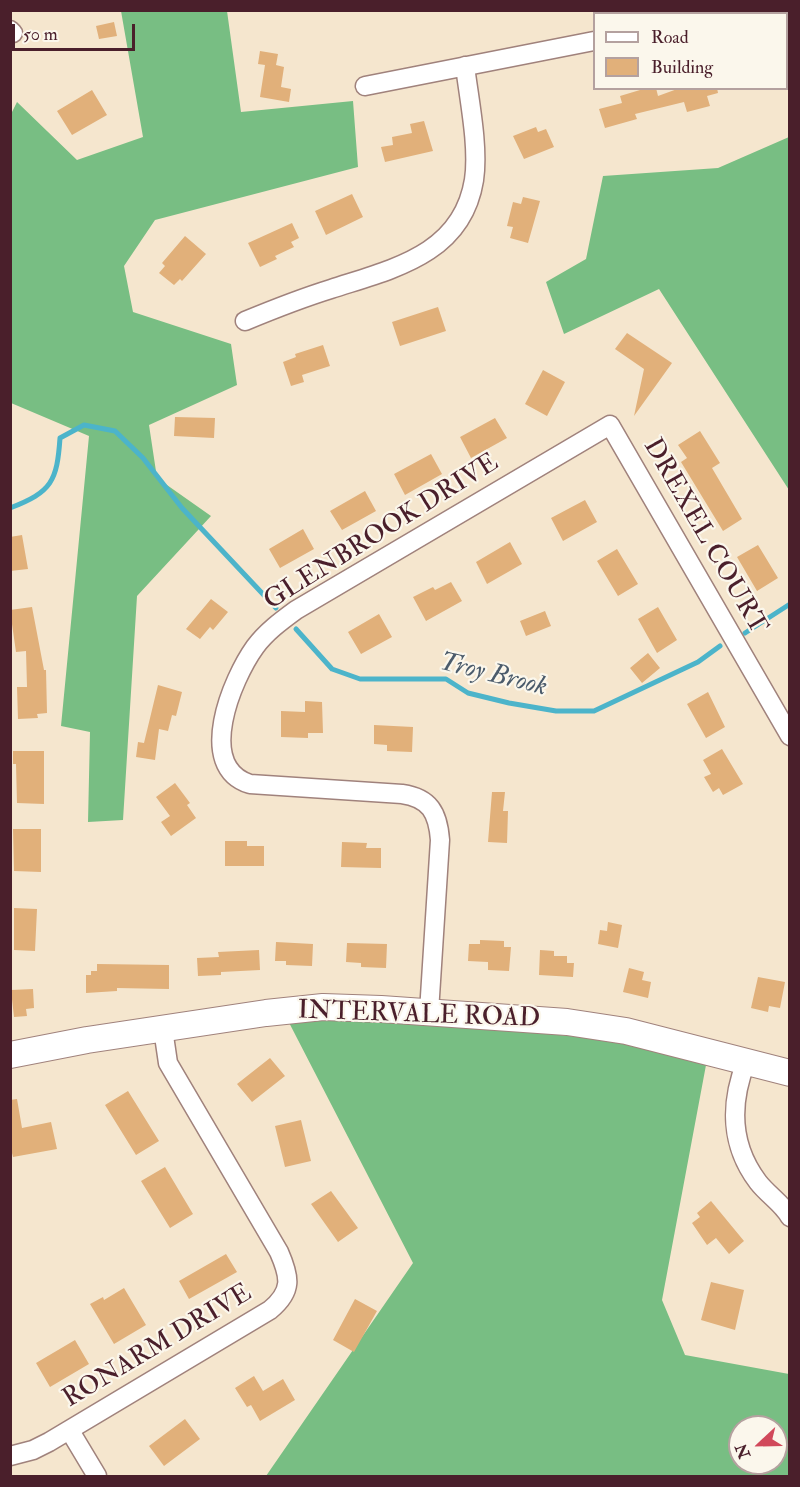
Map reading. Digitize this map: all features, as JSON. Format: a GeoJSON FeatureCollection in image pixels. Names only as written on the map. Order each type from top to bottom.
{"type":"FeatureCollection","features":[{"type":"Feature","properties":{"kind":"street"},"geometry":{"type":"LineString","coordinates":[[365,86],[593,41]]}},
{"type":"Feature","properties":{"kind":"street"},"geometry":{"type":"LineString","coordinates":[[245,321],[297,300],[415,260],[442,240],[457,223],[474,182],[473,135],[465,66]]}},
{"type":"Feature","properties":{"kind":"street","name":"DREXEL COURT"},"geometry":{"type":"LineString","coordinates":[[610,425],[789,736]]}},
{"type":"Feature","properties":{"kind":"street","name":"GLENBROOK DRIVE"},"geometry":{"type":"LineString","coordinates":[[429,1012],[440,840],[437,818],[423,800],[413,795],[268,786],[239,781],[230,773],[225,764],[221,741],[233,687],[256,646],[278,623],[296,610],[610,425]]}},
{"type":"Feature","properties":{"kind":"street","name":"INTERVALE ROAD"},"geometry":{"type":"LineString","coordinates":[[10,1054],[267,1013],[323,1007],[567,1022],[626,1031],[789,1073]]}},
{"type":"Feature","properties":{"kind":"street","name":"RONARM DRIVE"},"geometry":{"type":"LineString","coordinates":[[10,1456],[33,1450],[70,1431],[270,1310],[278,1303],[288,1283],[288,1272],[279,1252],[168,1063],[163,1029]]}},
{"type":"Feature","properties":{"kind":"street"},"geometry":{"type":"LineString","coordinates":[[746,1062],[736,1090],[734,1112],[738,1145],[747,1166],[789,1217]]}},
{"type":"Feature","properties":{"kind":"street"},"geometry":{"type":"LineString","coordinates":[[70,1431],[98,1476]]}},
{"type":"Feature","properties":{"kind":"green space"},"geometry":{"type":"Polygon","coordinates":[[[121,11],[227,11],[241,112],[353,101],[358,167],[155,220],[124,266],[133,312],[231,344],[237,385],[149,425],[157,478],[211,516],[137,596],[123,820],[88,822],[90,732],[61,726],[89,436],[11,403],[10,116],[17,102],[77,160],[143,137],[121,11]]]}},
{"type":"Feature","properties":{"kind":"green space"},"geometry":{"type":"Polygon","coordinates":[[[789,137],[789,490],[659,289],[564,334],[546,282],[586,259],[603,176],[718,168],[789,137]]]}},
{"type":"Feature","properties":{"kind":"green space"},"geometry":{"type":"Polygon","coordinates":[[[282,1009],[709,1049],[662,1300],[685,1355],[789,1374],[789,1476],[266,1476],[413,1263],[282,1009]]]}},
{"type":"Feature","properties":{"kind":"building"},"geometry":{"type":"Polygon","coordinates":[[[114,22],[117,36],[99,39],[96,26],[114,22]]]}},
{"type":"Feature","properties":{"kind":"building"},"geometry":{"type":"Polygon","coordinates":[[[260,51],[278,54],[276,65],[284,67],[281,87],[291,89],[289,102],[260,97],[265,65],[258,64],[260,51]]]}},
{"type":"Feature","properties":{"kind":"building"},"geometry":{"type":"Polygon","coordinates":[[[92,90],[107,115],[72,135],[57,111],[92,90]]]}},
{"type":"Feature","properties":{"kind":"building"},"geometry":{"type":"Polygon","coordinates":[[[640,90],[656,90],[658,96],[674,90],[717,90],[718,93],[707,96],[710,106],[687,112],[684,102],[635,114],[637,119],[605,128],[599,109],[622,103],[620,96],[640,90]]]}},
{"type":"Feature","properties":{"kind":"building"},"geometry":{"type":"Polygon","coordinates":[[[424,121],[433,151],[385,162],[381,147],[393,145],[392,137],[412,133],[410,124],[424,121]]]}},
{"type":"Feature","properties":{"kind":"building"},"geometry":{"type":"Polygon","coordinates":[[[536,127],[538,132],[546,129],[554,147],[524,159],[513,136],[536,127]]]}},
{"type":"Feature","properties":{"kind":"building"},"geometry":{"type":"Polygon","coordinates":[[[352,194],[363,217],[326,235],[315,211],[352,194]]]}},
{"type":"Feature","properties":{"kind":"building"},"geometry":{"type":"Polygon","coordinates":[[[523,197],[540,201],[528,243],[510,238],[513,227],[507,226],[513,202],[521,204],[523,197]]]}},
{"type":"Feature","properties":{"kind":"building"},"geometry":{"type":"Polygon","coordinates":[[[292,223],[299,238],[291,242],[294,247],[275,256],[277,259],[260,267],[248,243],[292,223]]]}},
{"type":"Feature","properties":{"kind":"building"},"geometry":{"type":"Polygon","coordinates":[[[185,236],[206,254],[182,281],[180,279],[174,285],[159,273],[165,266],[162,263],[185,236]]]}},
{"type":"Feature","properties":{"kind":"building"},"geometry":{"type":"Polygon","coordinates":[[[438,307],[446,331],[400,346],[392,322],[438,307]]]}},
{"type":"Feature","properties":{"kind":"building"},"geometry":{"type":"Polygon","coordinates":[[[627,333],[672,363],[634,416],[644,369],[615,349],[627,333]]]}},
{"type":"Feature","properties":{"kind":"building"},"geometry":{"type":"Polygon","coordinates":[[[323,345],[330,366],[302,375],[304,382],[291,386],[283,362],[296,357],[295,354],[323,345]]]}},
{"type":"Feature","properties":{"kind":"building"},"geometry":{"type":"Polygon","coordinates":[[[543,370],[565,382],[547,416],[525,404],[543,370]]]}},
{"type":"Feature","properties":{"kind":"building"},"geometry":{"type":"Polygon","coordinates":[[[175,417],[215,418],[214,438],[174,436],[175,417]]]}},
{"type":"Feature","properties":{"kind":"building"},"geometry":{"type":"Polygon","coordinates":[[[495,418],[507,438],[471,458],[460,437],[495,418]]]}},
{"type":"Feature","properties":{"kind":"building"},"geometry":{"type":"Polygon","coordinates":[[[700,431],[720,463],[712,468],[742,519],[723,531],[681,462],[687,458],[678,445],[700,431]]]}},
{"type":"Feature","properties":{"kind":"building"},"geometry":{"type":"Polygon","coordinates":[[[431,454],[442,474],[405,495],[394,474],[431,454]]]}},
{"type":"Feature","properties":{"kind":"building"},"geometry":{"type":"Polygon","coordinates":[[[365,491],[376,511],[342,530],[330,511],[365,491]]]}},
{"type":"Feature","properties":{"kind":"building"},"geometry":{"type":"Polygon","coordinates":[[[585,500],[597,522],[563,541],[551,518],[585,500]]]}},
{"type":"Feature","properties":{"kind":"building"},"geometry":{"type":"Polygon","coordinates":[[[303,529],[314,549],[280,568],[269,549],[303,529]]]}},
{"type":"Feature","properties":{"kind":"building"},"geometry":{"type":"Polygon","coordinates":[[[22,535],[28,569],[10,571],[10,537],[22,535]]]}},
{"type":"Feature","properties":{"kind":"building"},"geometry":{"type":"Polygon","coordinates":[[[510,542],[522,564],[487,584],[476,562],[510,542]]]}},
{"type":"Feature","properties":{"kind":"building"},"geometry":{"type":"Polygon","coordinates":[[[758,545],[778,578],[757,591],[737,557],[758,545]]]}},
{"type":"Feature","properties":{"kind":"building"},"geometry":{"type":"Polygon","coordinates":[[[617,549],[638,584],[618,596],[597,561],[617,549]]]}},
{"type":"Feature","properties":{"kind":"building"},"geometry":{"type":"Polygon","coordinates":[[[451,582],[462,601],[426,621],[413,597],[433,587],[435,590],[451,582]]]}},
{"type":"Feature","properties":{"kind":"building"},"geometry":{"type":"Polygon","coordinates":[[[211,599],[228,612],[213,630],[210,627],[200,639],[186,629],[211,599]]]}},
{"type":"Feature","properties":{"kind":"building"},"geometry":{"type":"Polygon","coordinates":[[[32,607],[44,670],[46,670],[47,713],[37,714],[38,718],[18,719],[17,687],[27,687],[26,651],[16,652],[10,610],[32,607]]]}},
{"type":"Feature","properties":{"kind":"building"},"geometry":{"type":"Polygon","coordinates":[[[658,607],[677,640],[657,653],[638,619],[658,607]]]}},
{"type":"Feature","properties":{"kind":"building"},"geometry":{"type":"Polygon","coordinates":[[[545,611],[551,626],[526,636],[520,621],[545,611]]]}},
{"type":"Feature","properties":{"kind":"building"},"geometry":{"type":"Polygon","coordinates":[[[379,614],[392,637],[361,654],[348,632],[379,614]]]}},
{"type":"Feature","properties":{"kind":"building"},"geometry":{"type":"Polygon","coordinates":[[[648,653],[660,668],[642,683],[630,668],[648,653]]]}},
{"type":"Feature","properties":{"kind":"building"},"geometry":{"type":"Polygon","coordinates":[[[158,685],[182,692],[176,716],[172,715],[168,731],[159,729],[155,760],[136,757],[138,742],[144,743],[158,685]]]}},
{"type":"Feature","properties":{"kind":"building"},"geometry":{"type":"Polygon","coordinates":[[[708,692],[725,727],[706,738],[687,704],[708,692]]]}},
{"type":"Feature","properties":{"kind":"building"},"geometry":{"type":"Polygon","coordinates":[[[305,701],[322,702],[323,733],[308,733],[308,738],[281,737],[281,711],[305,712],[305,701]]]}},
{"type":"Feature","properties":{"kind":"building"},"geometry":{"type":"Polygon","coordinates":[[[374,725],[413,727],[412,752],[387,751],[387,745],[374,744],[374,725]]]}},
{"type":"Feature","properties":{"kind":"building"},"geometry":{"type":"Polygon","coordinates":[[[722,749],[743,784],[723,795],[719,788],[713,792],[704,777],[711,774],[703,760],[722,749]]]}},
{"type":"Feature","properties":{"kind":"building"},"geometry":{"type":"Polygon","coordinates":[[[13,751],[44,751],[44,804],[17,803],[16,764],[13,764],[13,751]]]}},
{"type":"Feature","properties":{"kind":"building"},"geometry":{"type":"Polygon","coordinates":[[[175,783],[190,803],[187,805],[196,818],[171,836],[161,822],[170,816],[156,797],[175,783]]]}},
{"type":"Feature","properties":{"kind":"building"},"geometry":{"type":"Polygon","coordinates":[[[492,792],[505,792],[503,811],[508,811],[507,843],[488,842],[492,792]]]}},
{"type":"Feature","properties":{"kind":"building"},"geometry":{"type":"Polygon","coordinates":[[[13,829],[41,829],[41,872],[14,871],[13,829]]]}},
{"type":"Feature","properties":{"kind":"building"},"geometry":{"type":"Polygon","coordinates":[[[225,841],[247,841],[247,846],[264,846],[264,866],[225,866],[225,841]]]}},
{"type":"Feature","properties":{"kind":"building"},"geometry":{"type":"Polygon","coordinates":[[[342,842],[367,843],[366,848],[381,848],[381,868],[341,867],[342,842]]]}},
{"type":"Feature","properties":{"kind":"building"},"geometry":{"type":"Polygon","coordinates":[[[14,908],[37,909],[35,951],[14,950],[14,908]]]}},
{"type":"Feature","properties":{"kind":"building"},"geometry":{"type":"Polygon","coordinates":[[[608,922],[622,925],[618,948],[598,944],[600,930],[607,931],[608,922]]]}},
{"type":"Feature","properties":{"kind":"building"},"geometry":{"type":"Polygon","coordinates":[[[480,940],[504,941],[504,947],[511,947],[509,971],[488,970],[488,962],[468,961],[469,944],[480,944],[480,940]]]}},
{"type":"Feature","properties":{"kind":"building"},"geometry":{"type":"Polygon","coordinates":[[[276,942],[313,944],[312,966],[286,965],[286,961],[275,961],[276,942]]]}},
{"type":"Feature","properties":{"kind":"building"},"geometry":{"type":"Polygon","coordinates":[[[347,943],[387,944],[386,968],[361,967],[361,963],[346,962],[347,943]]]}},
{"type":"Feature","properties":{"kind":"building"},"geometry":{"type":"Polygon","coordinates":[[[259,950],[260,970],[198,976],[197,958],[219,957],[218,952],[259,950]]]}},
{"type":"Feature","properties":{"kind":"building"},"geometry":{"type":"Polygon","coordinates":[[[540,950],[554,951],[554,956],[567,956],[567,963],[574,963],[573,977],[539,975],[540,950]]]}},
{"type":"Feature","properties":{"kind":"building"},"geometry":{"type":"Polygon","coordinates":[[[97,964],[169,965],[169,989],[117,988],[117,991],[86,993],[86,975],[91,975],[91,971],[97,971],[97,964]]]}},
{"type":"Feature","properties":{"kind":"building"},"geometry":{"type":"Polygon","coordinates":[[[629,968],[644,972],[642,980],[651,982],[648,998],[623,992],[629,968]]]}},
{"type":"Feature","properties":{"kind":"building"},"geometry":{"type":"Polygon","coordinates":[[[758,977],[785,982],[780,1008],[769,1006],[768,1012],[751,1008],[758,977]]]}},
{"type":"Feature","properties":{"kind":"building"},"geometry":{"type":"Polygon","coordinates":[[[33,989],[34,1008],[26,1009],[27,1016],[14,1017],[11,990],[33,989]]]}},
{"type":"Feature","properties":{"kind":"building"},"geometry":{"type":"Polygon","coordinates":[[[270,1058],[285,1076],[252,1102],[237,1084],[270,1058]]]}},
{"type":"Feature","properties":{"kind":"building"},"geometry":{"type":"Polygon","coordinates":[[[128,1091],[159,1141],[136,1155],[105,1105],[128,1091]]]}},
{"type":"Feature","properties":{"kind":"building"},"geometry":{"type":"Polygon","coordinates":[[[17,1099],[22,1128],[51,1122],[57,1149],[13,1157],[10,1145],[10,1100],[17,1099]]]}},
{"type":"Feature","properties":{"kind":"building"},"geometry":{"type":"Polygon","coordinates":[[[301,1120],[311,1161],[285,1167],[275,1126],[301,1120]]]}},
{"type":"Feature","properties":{"kind":"building"},"geometry":{"type":"Polygon","coordinates":[[[165,1167],[193,1214],[170,1228],[141,1181],[165,1167]]]}},
{"type":"Feature","properties":{"kind":"building"},"geometry":{"type":"Polygon","coordinates":[[[331,1191],[358,1228],[338,1242],[311,1204],[331,1191]]]}},
{"type":"Feature","properties":{"kind":"building"},"geometry":{"type":"Polygon","coordinates":[[[711,1201],[744,1241],[729,1254],[716,1238],[707,1245],[692,1223],[700,1217],[697,1213],[711,1201]]]}},
{"type":"Feature","properties":{"kind":"building"},"geometry":{"type":"Polygon","coordinates":[[[226,1254],[237,1272],[189,1299],[179,1281],[226,1254]]]}},
{"type":"Feature","properties":{"kind":"building"},"geometry":{"type":"Polygon","coordinates":[[[711,1282],[744,1290],[735,1330],[701,1320],[711,1282]]]}},
{"type":"Feature","properties":{"kind":"building"},"geometry":{"type":"Polygon","coordinates":[[[124,1288],[146,1325],[114,1344],[90,1304],[103,1297],[104,1300],[124,1288]]]}},
{"type":"Feature","properties":{"kind":"building"},"geometry":{"type":"Polygon","coordinates":[[[355,1299],[377,1311],[354,1352],[333,1340],[355,1299]]]}},
{"type":"Feature","properties":{"kind":"building"},"geometry":{"type":"Polygon","coordinates":[[[75,1340],[89,1364],[50,1387],[36,1363],[75,1340]]]}},
{"type":"Feature","properties":{"kind":"building"},"geometry":{"type":"Polygon","coordinates":[[[254,1376],[263,1391],[283,1379],[295,1400],[260,1421],[251,1405],[247,1407],[235,1388],[254,1376]]]}},
{"type":"Feature","properties":{"kind":"building"},"geometry":{"type":"Polygon","coordinates":[[[185,1419],[200,1439],[164,1466],[149,1446],[185,1419]]]}},
{"type":"Feature","properties":{"kind":"waterway","name":"Troy Brook"},"geometry":{"type":"LineString","coordinates":[[10,508],[35,496],[50,483],[57,465],[60,438],[84,425],[115,431],[143,458],[182,508],[276,608]]}},
{"type":"Feature","properties":{"kind":"waterway","name":"Troy Brook"},"geometry":{"type":"LineString","coordinates":[[745,633],[790,604]]}},
{"type":"Feature","properties":{"kind":"waterway","name":"Troy Brook"},"geometry":{"type":"LineString","coordinates":[[296,629],[332,669],[360,679],[446,679],[468,693],[556,711],[594,711],[698,662],[720,646]]}}]}
